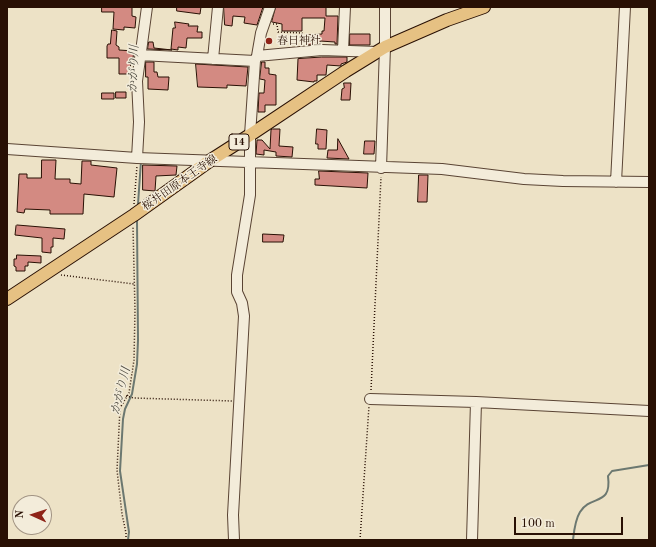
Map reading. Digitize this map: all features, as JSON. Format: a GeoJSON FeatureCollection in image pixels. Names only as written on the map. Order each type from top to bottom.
{"type":"FeatureCollection","features":[{"type":"Feature","properties":{"kind":"main road","name":"桜井田原本王寺線"},"geometry":{"type":"LineString","coordinates":[[7,299],[134,215],[211,160],[346,70],[381,50],[447,20],[484,7]]}},
{"type":"Feature","properties":{"kind":"street"},"geometry":{"type":"LineString","coordinates":[[137,158],[139,122],[137,81],[147,7]]}},
{"type":"Feature","properties":{"kind":"street"},"geometry":{"type":"LineString","coordinates":[[212,58],[218,7]]}},
{"type":"Feature","properties":{"kind":"street"},"geometry":{"type":"LineString","coordinates":[[234,540],[235,520],[233,515],[244,316],[238,292],[237,275],[250,195],[250,135],[256,58],[258,44],[270,7]]}},
{"type":"Feature","properties":{"kind":"street"},"geometry":{"type":"LineString","coordinates":[[343,50],[345,7]]}},
{"type":"Feature","properties":{"kind":"street"},"geometry":{"type":"LineString","coordinates":[[381,168],[381,50],[385,7]]}},
{"type":"Feature","properties":{"kind":"street"},"geometry":{"type":"LineString","coordinates":[[616,182],[625,7]]}},
{"type":"Feature","properties":{"kind":"street"},"geometry":{"type":"LineString","coordinates":[[140,55],[256,58],[299,51],[381,50]]}},
{"type":"Feature","properties":{"kind":"street"},"geometry":{"type":"LineString","coordinates":[[7,149],[137,158],[442,169],[524,179],[649,182]]}},
{"type":"Feature","properties":{"kind":"street"},"geometry":{"type":"LineString","coordinates":[[370,399],[476,402],[649,411]]}},
{"type":"Feature","properties":{"kind":"street"},"geometry":{"type":"LineString","coordinates":[[472,540],[476,402]]}},
{"type":"Feature","properties":{"kind":"path"},"geometry":{"type":"LineString","coordinates":[[265,23],[277,24],[278,32],[302,33],[299,51]]}},
{"type":"Feature","properties":{"kind":"path"},"geometry":{"type":"LineString","coordinates":[[126,540],[117,470],[120,408],[129,393],[134,360],[134,215],[137,158]]}},
{"type":"Feature","properties":{"kind":"path"},"geometry":{"type":"LineString","coordinates":[[360,540],[379,241],[381,168]]}},
{"type":"Feature","properties":{"kind":"path"},"geometry":{"type":"LineString","coordinates":[[60,275],[134,284]]}},
{"type":"Feature","properties":{"kind":"path"},"geometry":{"type":"LineString","coordinates":[[126,396],[134,398],[191,401],[235,401],[239,398]]}},
{"type":"Feature","properties":{"kind":"building"},"geometry":{"type":"Polygon","coordinates":[[[102,7],[132,7],[132,16],[136,17],[135,28],[124,27],[124,30],[113,29],[114,12],[102,12],[102,7]]]}},
{"type":"Feature","properties":{"kind":"building"},"geometry":{"type":"Polygon","coordinates":[[[177,7],[201,7],[200,14],[177,11],[177,7]]]}},
{"type":"Feature","properties":{"kind":"building"},"geometry":{"type":"Polygon","coordinates":[[[224,7],[263,7],[257,25],[244,23],[245,17],[233,16],[232,26],[225,25],[224,7]]]}},
{"type":"Feature","properties":{"kind":"building"},"geometry":{"type":"Polygon","coordinates":[[[276,7],[326,7],[326,16],[338,16],[337,44],[335,44],[335,42],[320,41],[320,44],[307,45],[307,35],[322,34],[322,31],[324,31],[325,18],[302,18],[302,31],[282,31],[282,24],[272,22],[276,7]]]}},
{"type":"Feature","properties":{"kind":"building"},"geometry":{"type":"Polygon","coordinates":[[[175,22],[189,24],[188,26],[198,26],[197,32],[202,32],[202,38],[187,38],[186,48],[178,47],[178,50],[171,49],[175,22]]]}},
{"type":"Feature","properties":{"kind":"building"},"geometry":{"type":"Polygon","coordinates":[[[112,30],[117,31],[116,45],[119,47],[119,50],[134,51],[133,58],[131,58],[130,74],[119,74],[119,58],[107,58],[107,46],[110,44],[112,30]]]}},
{"type":"Feature","properties":{"kind":"building"},"geometry":{"type":"Polygon","coordinates":[[[350,34],[370,34],[370,45],[350,45],[350,34]]]}},
{"type":"Feature","properties":{"kind":"building"},"geometry":{"type":"Polygon","coordinates":[[[149,42],[153,42],[154,48],[172,50],[148,49],[149,42]]]}},
{"type":"Feature","properties":{"kind":"building"},"geometry":{"type":"Polygon","coordinates":[[[347,57],[347,62],[341,64],[341,66],[327,65],[326,75],[317,75],[317,81],[297,80],[298,59],[347,57]]]}},
{"type":"Feature","properties":{"kind":"building"},"geometry":{"type":"Polygon","coordinates":[[[146,62],[154,62],[154,72],[157,72],[158,77],[169,77],[168,90],[148,89],[146,62]]]}},
{"type":"Feature","properties":{"kind":"building"},"geometry":{"type":"Polygon","coordinates":[[[262,62],[265,62],[265,68],[269,68],[269,74],[276,75],[276,105],[265,105],[265,112],[258,112],[259,93],[264,93],[265,80],[260,79],[262,62]]]}},
{"type":"Feature","properties":{"kind":"building"},"geometry":{"type":"Polygon","coordinates":[[[196,64],[248,67],[246,86],[227,85],[227,88],[198,87],[196,64]]]}},
{"type":"Feature","properties":{"kind":"building"},"geometry":{"type":"Polygon","coordinates":[[[344,83],[351,83],[350,100],[341,100],[344,83]]]}},
{"type":"Feature","properties":{"kind":"building"},"geometry":{"type":"Polygon","coordinates":[[[116,92],[126,92],[126,98],[116,98],[116,92]]]}},
{"type":"Feature","properties":{"kind":"building"},"geometry":{"type":"Polygon","coordinates":[[[102,93],[114,93],[114,99],[102,99],[102,93]]]}},
{"type":"Feature","properties":{"kind":"building"},"geometry":{"type":"Polygon","coordinates":[[[280,129],[279,146],[293,147],[292,157],[276,156],[276,152],[264,150],[264,155],[256,154],[257,140],[262,140],[270,149],[271,130],[280,129]]]}},
{"type":"Feature","properties":{"kind":"building"},"geometry":{"type":"Polygon","coordinates":[[[317,129],[327,130],[326,149],[318,149],[318,144],[316,144],[317,129]]]}},
{"type":"Feature","properties":{"kind":"building"},"geometry":{"type":"Polygon","coordinates":[[[338,139],[349,159],[327,158],[328,150],[337,150],[338,139]]]}},
{"type":"Feature","properties":{"kind":"building"},"geometry":{"type":"Polygon","coordinates":[[[365,141],[375,141],[374,154],[364,154],[365,141]]]}},
{"type":"Feature","properties":{"kind":"building"},"geometry":{"type":"Polygon","coordinates":[[[42,160],[56,160],[55,179],[70,179],[70,183],[81,184],[82,161],[91,161],[91,165],[117,168],[114,197],[84,194],[83,214],[50,214],[50,210],[25,209],[24,213],[17,212],[19,174],[27,174],[27,178],[41,178],[42,160]]]}},
{"type":"Feature","properties":{"kind":"building"},"geometry":{"type":"Polygon","coordinates":[[[143,165],[177,166],[176,175],[156,176],[155,191],[143,190],[143,165]]]}},
{"type":"Feature","properties":{"kind":"building"},"geometry":{"type":"Polygon","coordinates":[[[319,171],[368,173],[367,188],[315,185],[315,179],[319,179],[319,171]]]}},
{"type":"Feature","properties":{"kind":"building"},"geometry":{"type":"Polygon","coordinates":[[[419,175],[428,175],[427,202],[418,202],[419,175]]]}},
{"type":"Feature","properties":{"kind":"building"},"geometry":{"type":"Polygon","coordinates":[[[17,225],[65,229],[64,239],[53,238],[51,253],[42,252],[42,238],[15,235],[17,225]]]}},
{"type":"Feature","properties":{"kind":"building"},"geometry":{"type":"Polygon","coordinates":[[[263,234],[284,235],[283,242],[263,242],[263,234]]]}},
{"type":"Feature","properties":{"kind":"building"},"geometry":{"type":"Polygon","coordinates":[[[17,255],[41,256],[41,263],[28,262],[28,266],[25,266],[25,271],[16,271],[14,259],[16,259],[17,255]]]}},
{"type":"Feature","properties":{"kind":"waterway","name":"かがり川"},"geometry":{"type":"LineString","coordinates":[[138,204],[141,161]]}},
{"type":"Feature","properties":{"kind":"waterway","name":"かがり川"},"geometry":{"type":"LineString","coordinates":[[128,540],[129,532],[120,471],[123,419],[125,409],[132,394],[137,364],[137,221]]}},
{"type":"Feature","properties":{"kind":"waterway"},"geometry":{"type":"LineString","coordinates":[[573,540],[578,515],[590,503],[604,496],[607,492],[608,476],[612,471],[649,465]]}},
{"type":"Feature","properties":{"kind":"place","name":"春日神社"},"geometry":{"type":"Point","coordinates":[269,41]}}]}
